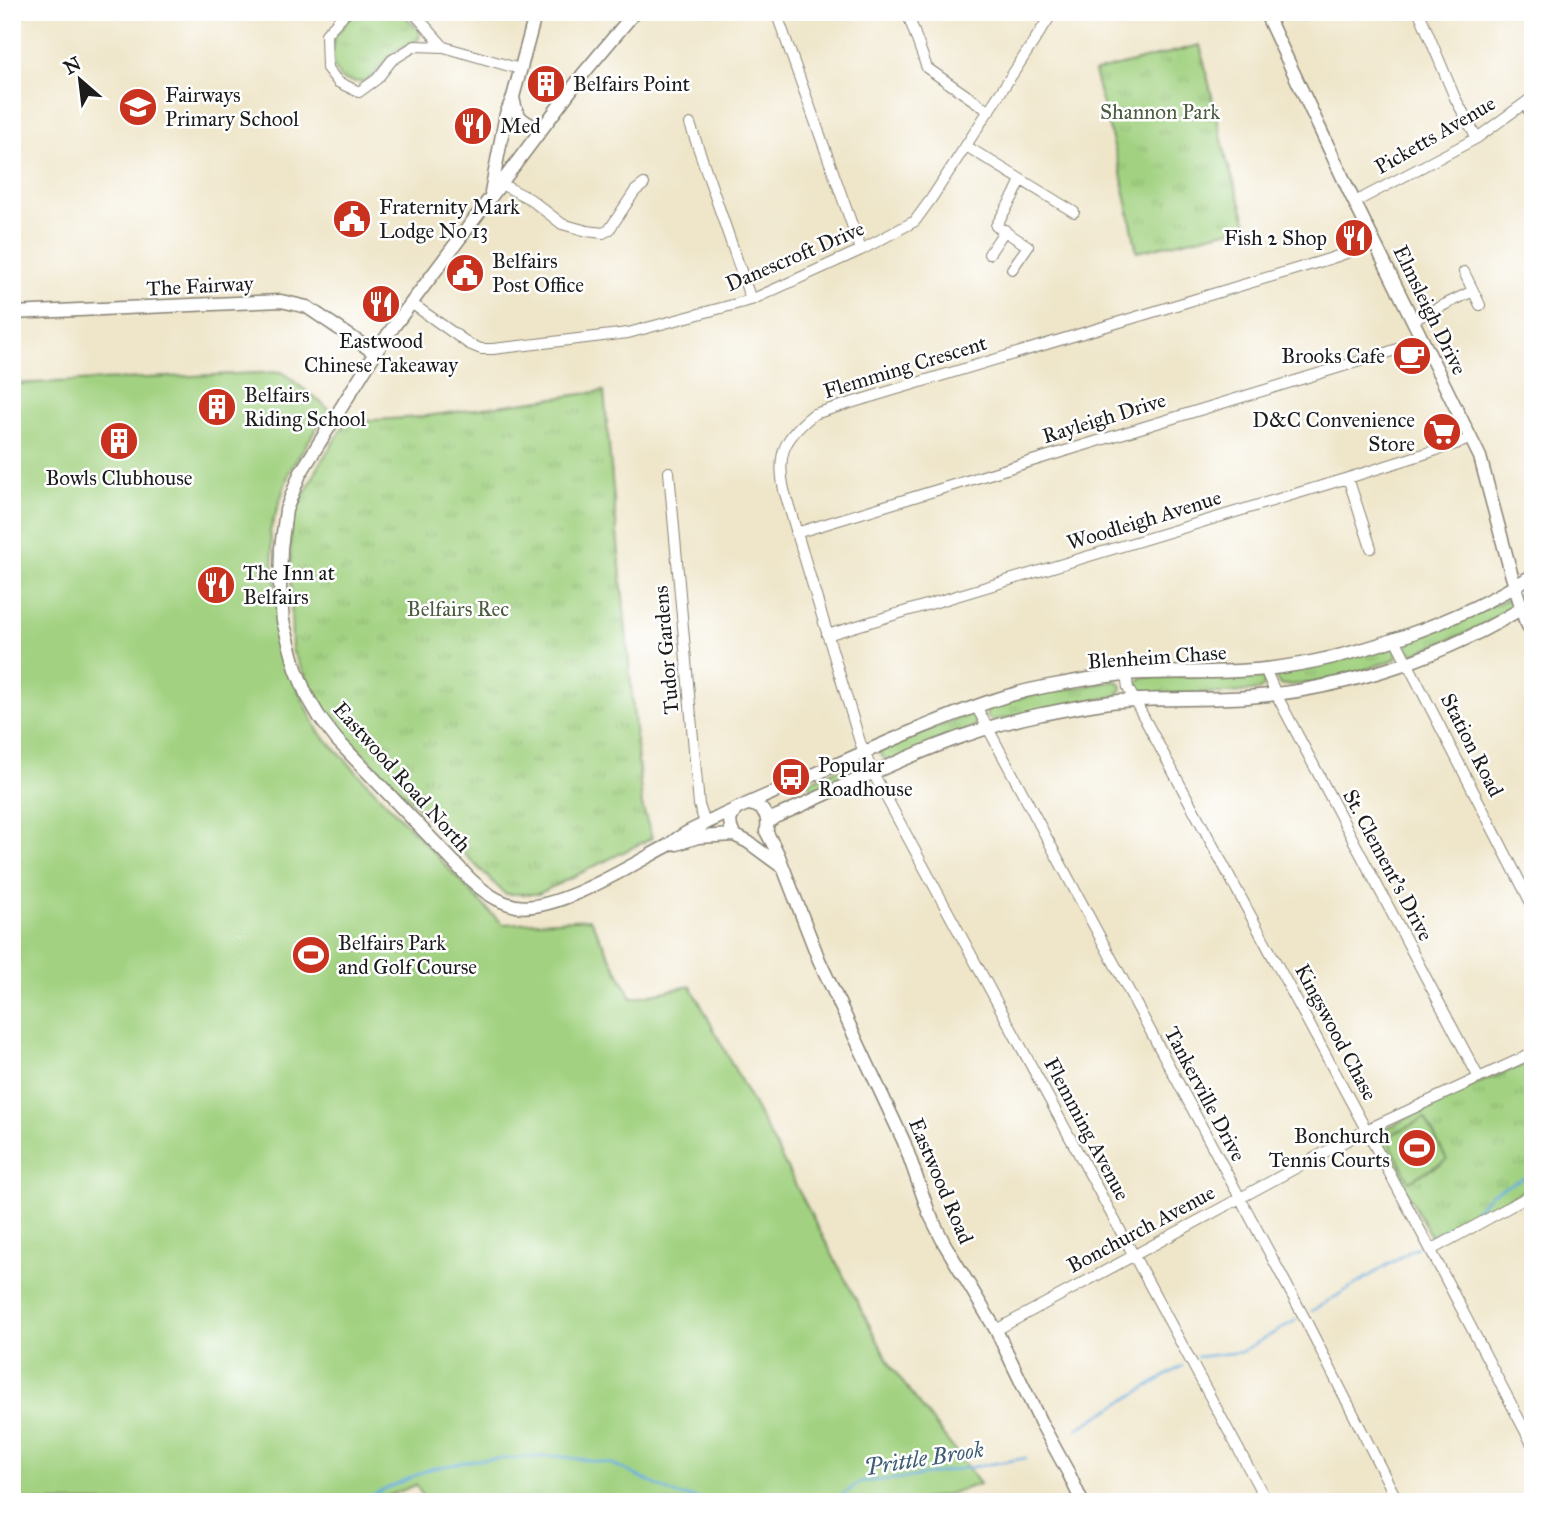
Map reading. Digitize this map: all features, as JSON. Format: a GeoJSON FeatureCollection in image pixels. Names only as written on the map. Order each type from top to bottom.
{"type":"FeatureCollection","features":[{"type":"Feature","properties":{"kind":"street"},"geometry":{"type":"LineString","coordinates":[[346,12],[327,34],[327,68],[338,82],[359,92],[377,79],[392,60],[415,46],[444,47],[520,69]]}},
{"type":"Feature","properties":{"kind":"street"},"geometry":{"type":"LineString","coordinates":[[413,12],[444,47]]}},
{"type":"Feature","properties":{"kind":"street"},"geometry":{"type":"LineString","coordinates":[[490,199],[504,125],[536,12]]}},
{"type":"Feature","properties":{"kind":"street","name":"Eastwood Road North"},"geometry":{"type":"LineString","coordinates":[[635,12],[583,74],[411,303],[375,353],[300,474],[286,510],[280,588],[284,621],[296,669],[320,718],[337,740],[470,879],[492,897],[506,903],[528,906],[550,903],[604,880],[669,845]]}},
{"type":"Feature","properties":{"kind":"street"},"geometry":{"type":"LineString","coordinates":[[776,12],[861,250]]}},
{"type":"Feature","properties":{"kind":"street"},"geometry":{"type":"LineString","coordinates":[[907,12],[927,68],[989,111]]}},
{"type":"Feature","properties":{"kind":"street","name":"Danescroft Drive"},"geometry":{"type":"LineString","coordinates":[[411,303],[469,344],[493,349],[628,333],[751,300],[861,250],[915,221],[1053,12]]}},
{"type":"Feature","properties":{"kind":"street","name":"Elmsleigh Drive"},"geometry":{"type":"LineString","coordinates":[[1265,12],[1480,457],[1515,586],[1527,605],[1533,635]]}},
{"type":"Feature","properties":{"kind":"street"},"geometry":{"type":"LineString","coordinates":[[1419,12],[1455,99],[1477,138]]}},
{"type":"Feature","properties":{"kind":"street"},"geometry":{"type":"LineString","coordinates":[[513,97],[519,117],[540,130]]}},
{"type":"Feature","properties":{"kind":"street"},"geometry":{"type":"LineString","coordinates":[[1528,101],[1533,116]]}},
{"type":"Feature","properties":{"kind":"street","name":"Picketts Avenue"},"geometry":{"type":"LineString","coordinates":[[1355,202],[1477,138],[1528,101]]}},
{"type":"Feature","properties":{"kind":"street"},"geometry":{"type":"LineString","coordinates":[[504,125],[519,117]]}},
{"type":"Feature","properties":{"kind":"street"},"geometry":{"type":"LineString","coordinates":[[690,124],[751,300]]}},
{"type":"Feature","properties":{"kind":"street"},"geometry":{"type":"LineString","coordinates":[[966,146],[1073,212]]}},
{"type":"Feature","properties":{"kind":"street"},"geometry":{"type":"LineString","coordinates":[[499,155],[515,163]]}},
{"type":"Feature","properties":{"kind":"street"},"geometry":{"type":"LineString","coordinates":[[1012,269],[1028,246],[996,226],[1021,180]]}},
{"type":"Feature","properties":{"kind":"street"},"geometry":{"type":"LineString","coordinates":[[501,184],[530,199],[562,224],[603,233],[609,230],[635,191],[644,184]]}},
{"type":"Feature","properties":{"kind":"street"},"geometry":{"type":"LineString","coordinates":[[989,254],[1004,230]]}},
{"type":"Feature","properties":{"kind":"street","name":"Flemming Crescent"},"geometry":{"type":"LineString","coordinates":[[873,773],[827,635],[780,472],[782,454],[801,425],[814,414],[1375,243]]}},
{"type":"Feature","properties":{"kind":"street"},"geometry":{"type":"LineString","coordinates":[[1464,272],[1480,305]]}},
{"type":"Feature","properties":{"kind":"street"},"geometry":{"type":"LineString","coordinates":[[1413,320],[1474,291]]}},
{"type":"Feature","properties":{"kind":"street","name":"The Fairway"},"geometry":{"type":"LineString","coordinates":[[12,313],[281,301],[307,307],[375,353]]}},
{"type":"Feature","properties":{"kind":"street","name":"Rayleigh Drive"},"geometry":{"type":"LineString","coordinates":[[796,533],[1423,340]]}},
{"type":"Feature","properties":{"kind":"street","name":"Woodleigh Avenue"},"geometry":{"type":"LineString","coordinates":[[827,635],[1348,478],[1471,438]]}},
{"type":"Feature","properties":{"kind":"street","name":"Tudor Gardens"},"geometry":{"type":"LineString","coordinates":[[670,472],[699,805],[705,824]]}},
{"type":"Feature","properties":{"kind":"street"},"geometry":{"type":"LineString","coordinates":[[1348,478],[1371,548]]}},
{"type":"Feature","properties":{"kind":"street","name":"Blenheim Chase"},"geometry":{"type":"LineString","coordinates":[[741,806],[864,752],[1004,696],[1042,687],[1126,674],[1265,669],[1334,657],[1395,639],[1447,619],[1502,594],[1533,575]]}},
{"type":"Feature","properties":{"kind":"street","name":"Blenheim Chase"},"geometry":{"type":"LineString","coordinates":[[767,827],[775,817],[873,773],[987,728],[1104,703],[1276,694],[1344,681],[1408,661],[1475,634],[1527,605]]}},
{"type":"Feature","properties":{"kind":"street","name":"Station Road"},"geometry":{"type":"LineString","coordinates":[[1395,639],[1533,907]]}},
{"type":"Feature","properties":{"kind":"street","name":"St. Clement's Drive"},"geometry":{"type":"LineString","coordinates":[[1265,669],[1479,1078]]}},
{"type":"Feature","properties":{"kind":"street","name":"Kingswood Chase"},"geometry":{"type":"LineString","coordinates":[[1126,674],[1128,688],[1533,1446]]}},
{"type":"Feature","properties":{"kind":"street","name":"Tankerville Drive"},"geometry":{"type":"LineString","coordinates":[[976,706],[1305,1319],[1398,1502]]}},
{"type":"Feature","properties":{"kind":"street","name":"Flemming Avenue"},"geometry":{"type":"LineString","coordinates":[[873,773],[1267,1502]]}},
{"type":"Feature","properties":{"kind":"street"},"geometry":{"type":"LineString","coordinates":[[669,845],[679,836],[741,806],[754,804],[766,814],[767,827],[757,840],[748,842]]}},
{"type":"Feature","properties":{"kind":"street"},"geometry":{"type":"LineString","coordinates":[[734,835],[730,820],[741,806]]}},
{"type":"Feature","properties":{"kind":"street","name":"Eastwood Road"},"geometry":{"type":"LineString","coordinates":[[767,827],[820,960],[904,1142],[929,1213],[996,1330],[1082,1502]]}},
{"type":"Feature","properties":{"kind":"street"},"geometry":{"type":"LineString","coordinates":[[669,845],[698,837],[734,835],[782,867]]}},
{"type":"Feature","properties":{"kind":"street","name":"Bonchurch Avenue"},"geometry":{"type":"LineString","coordinates":[[996,1330],[1366,1130],[1533,1053]]}},
{"type":"Feature","properties":{"kind":"street"},"geometry":{"type":"LineString","coordinates":[[1431,1251],[1533,1194]]}},
{"type":"Feature","properties":{"kind":"green space"},"geometry":{"type":"Polygon","coordinates":[[[356,12],[401,12],[420,31],[419,39],[395,52],[373,76],[362,82],[341,79],[332,63],[334,37],[356,12]]]}},
{"type":"Feature","properties":{"kind":"green space","name":"Shannon Park"},"geometry":{"type":"Polygon","coordinates":[[[1200,45],[1227,161],[1248,226],[1137,252],[1120,169],[1094,72],[1200,45]]]}},
{"type":"Feature","properties":{"kind":"green space","name":"Belfairs Park and Golf Course"},"geometry":{"type":"Polygon","coordinates":[[[282,372],[329,409],[290,470],[270,531],[284,660],[318,731],[503,924],[590,919],[632,998],[691,986],[892,1368],[980,1484],[912,1502],[426,1502],[416,1485],[372,1502],[12,1502],[12,384],[282,372]]]}},
{"type":"Feature","properties":{"kind":"green space","name":"Belfairs Rec"},"geometry":{"type":"Polygon","coordinates":[[[604,391],[642,805],[652,838],[538,894],[505,894],[325,716],[292,650],[290,522],[321,462],[346,422],[420,417],[604,391]]]}},
{"type":"Feature","properties":{"kind":"green space"},"geometry":{"type":"Polygon","coordinates":[[[1505,600],[1512,602],[1512,609],[1471,631],[1416,653],[1407,648],[1407,644],[1414,638],[1505,600]]]}},
{"type":"Feature","properties":{"kind":"green space"},"geometry":{"type":"Polygon","coordinates":[[[1391,646],[1395,648],[1396,659],[1354,673],[1295,685],[1280,685],[1276,679],[1278,674],[1287,671],[1391,646]]]}},
{"type":"Feature","properties":{"kind":"green space"},"geometry":{"type":"Polygon","coordinates":[[[1261,675],[1265,682],[1260,690],[1231,693],[1140,694],[1134,688],[1134,684],[1143,677],[1261,675]]]}},
{"type":"Feature","properties":{"kind":"green space"},"geometry":{"type":"Polygon","coordinates":[[[1118,681],[1122,687],[1120,694],[1116,696],[993,721],[986,714],[991,705],[1017,698],[1118,681]]]}},
{"type":"Feature","properties":{"kind":"green space"},"geometry":{"type":"Polygon","coordinates":[[[970,714],[976,720],[974,727],[888,763],[878,751],[970,714]]]}},
{"type":"Feature","properties":{"kind":"green space"},"geometry":{"type":"Polygon","coordinates":[[[855,762],[861,763],[863,772],[815,796],[808,782],[855,762]]]}},
{"type":"Feature","properties":{"kind":"green space"},"geometry":{"type":"Polygon","coordinates":[[[1533,1061],[1533,1186],[1432,1239],[1376,1133],[1481,1082],[1533,1061]]]}},
{"type":"Feature","properties":{"kind":"green space","name":"Bonchurch Tennis Courts"},"geometry":{"type":"Polygon","coordinates":[[[1425,1118],[1447,1160],[1409,1181],[1387,1137],[1425,1118]]]}},
{"type":"Feature","properties":{"kind":"waterway","name":"Prittle Brook"},"geometry":{"type":"LineString","coordinates":[[1431,1238],[1472,1213],[1491,1194],[1533,1173]]}},
{"type":"Feature","properties":{"kind":"waterway","name":"Prittle Brook"},"geometry":{"type":"LineString","coordinates":[[1312,1311],[1417,1247]]}},
{"type":"Feature","properties":{"kind":"waterway","name":"Prittle Brook"},"geometry":{"type":"LineString","coordinates":[[1197,1357],[1241,1352],[1296,1320]]}},
{"type":"Feature","properties":{"kind":"waterway","name":"Prittle Brook"},"geometry":{"type":"LineString","coordinates":[[1077,1429],[1182,1366]]}},
{"type":"Feature","properties":{"kind":"waterway","name":"Prittle Brook"},"geometry":{"type":"LineString","coordinates":[[356,1502],[430,1469],[476,1460],[558,1456],[613,1464],[677,1495],[721,1502]]}},
{"type":"Feature","properties":{"kind":"waterway","name":"Prittle Brook"},"geometry":{"type":"LineString","coordinates":[[833,1502],[860,1482],[906,1478],[1026,1458]]}},
{"type":"Feature","properties":{"kind":"place","name":"Belfairs Point"},"geometry":{"type":"Point","coordinates":[546,84]}},
{"type":"Feature","properties":{"kind":"place","name":"Fairways Primary School"},"geometry":{"type":"Point","coordinates":[138,107]}},
{"type":"Feature","properties":{"kind":"place","name":"Med"},"geometry":{"type":"Point","coordinates":[473,126]}},
{"type":"Feature","properties":{"kind":"place","name":"Fraternity Mark Lodge No 13"},"geometry":{"type":"Point","coordinates":[352,219]}},
{"type":"Feature","properties":{"kind":"place","name":"Fish 2 Shop"},"geometry":{"type":"Point","coordinates":[1354,238]}},
{"type":"Feature","properties":{"kind":"place","name":"Belfairs Post Office"},"geometry":{"type":"Point","coordinates":[465,273]}},
{"type":"Feature","properties":{"kind":"place","name":"Eastwood Chinese Takeaway"},"geometry":{"type":"Point","coordinates":[381,304]}},
{"type":"Feature","properties":{"kind":"place","name":"Brooks Cafe"},"geometry":{"type":"Point","coordinates":[1412,356]}},
{"type":"Feature","properties":{"kind":"place","name":"Belfairs Riding School"},"geometry":{"type":"Point","coordinates":[217,407]}},
{"type":"Feature","properties":{"kind":"place","name":"D&C Convenience Store"},"geometry":{"type":"Point","coordinates":[1442,432]}},
{"type":"Feature","properties":{"kind":"place","name":"Bowls Clubhouse"},"geometry":{"type":"Point","coordinates":[119,441]}},
{"type":"Feature","properties":{"kind":"place","name":"The Inn at Belfairs"},"geometry":{"type":"Point","coordinates":[216,585]}},
{"type":"Feature","properties":{"kind":"place","name":"Popular Roadhouse"},"geometry":{"type":"Point","coordinates":[791,777]}},
{"type":"Feature","properties":{"kind":"place","name":"Belfairs Park and Golf Course"},"geometry":{"type":"Point","coordinates":[311,955]}},
{"type":"Feature","properties":{"kind":"place","name":"Bonchurch Tennis Courts"},"geometry":{"type":"Point","coordinates":[1417,1148]}}]}
